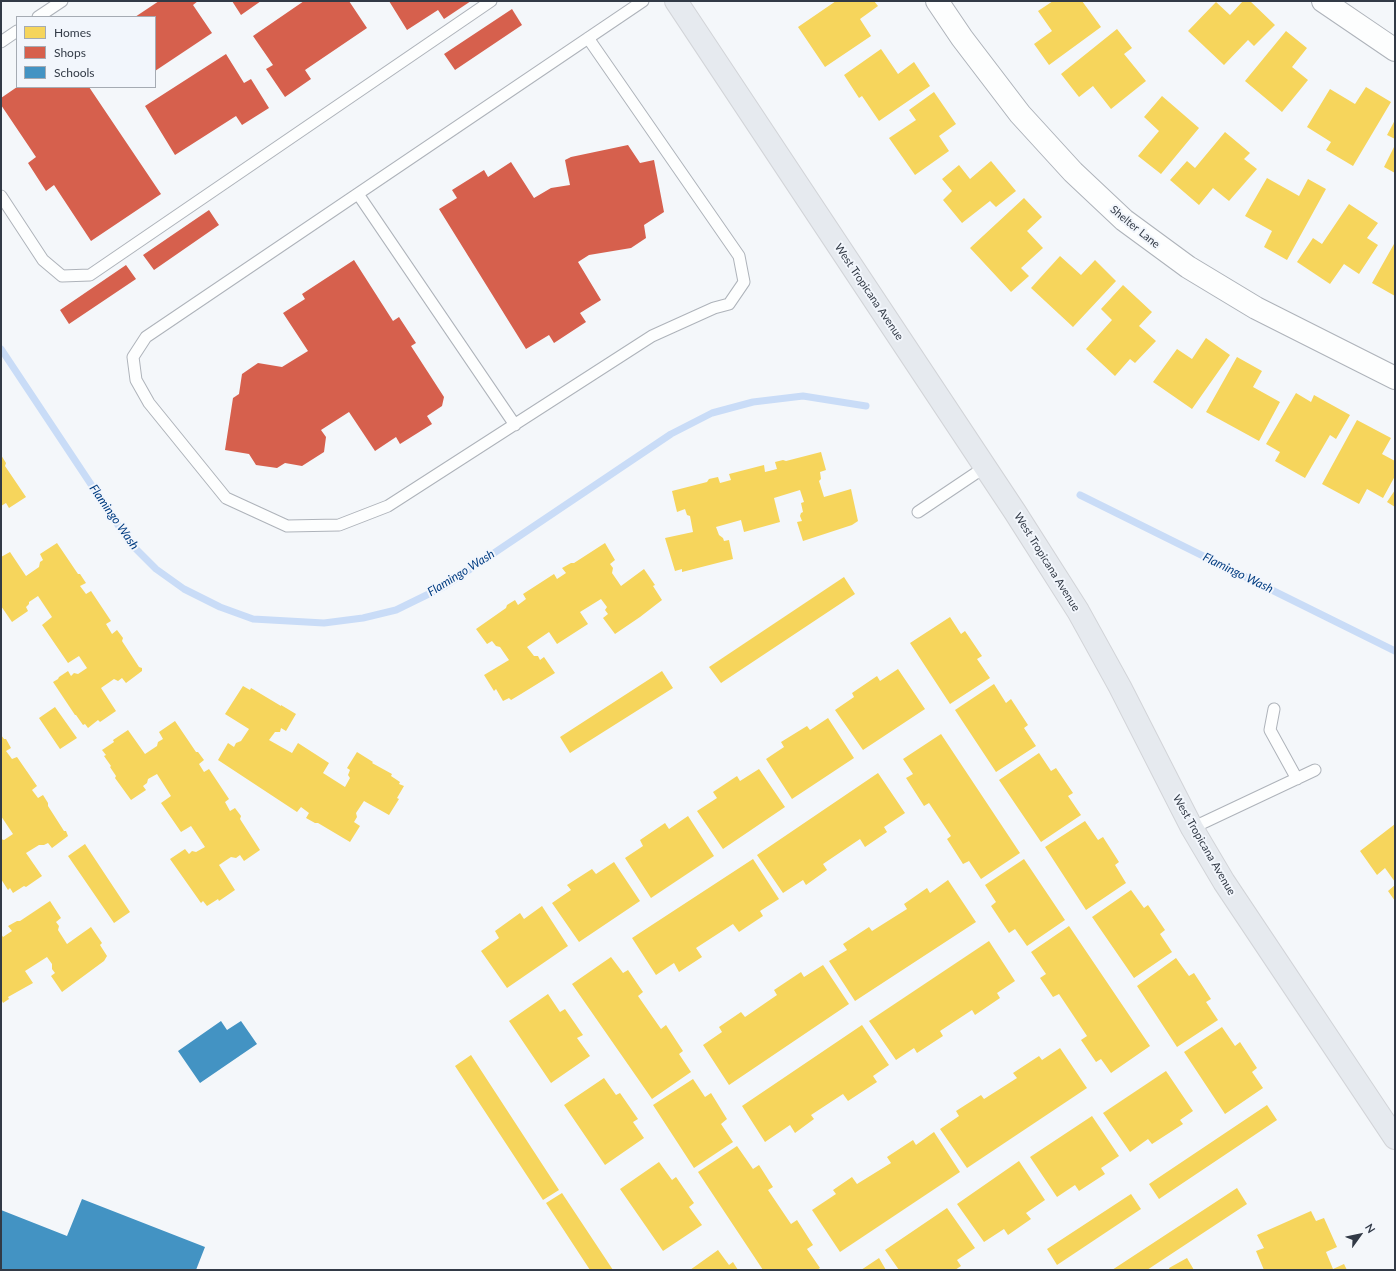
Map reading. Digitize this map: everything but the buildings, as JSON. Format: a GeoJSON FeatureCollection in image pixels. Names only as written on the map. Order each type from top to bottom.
{"type":"FeatureCollection","features":[{"type":"Feature","properties":{"kind":"main road","name":"West Tropicana Avenue"},"geometry":{"type":"LineString","coordinates":[[676,1],[985,467],[1078,611],[1120,687],[1192,828],[1224,882],[1395,1138]]}},
{"type":"Feature","properties":{"kind":"street","name":"Shelter Lane"},"geometry":{"type":"LineString","coordinates":[[938,1],[962,38],[1020,114],[1073,172],[1124,220],[1188,267],[1256,308],[1395,378]]}},
{"type":"Feature","properties":{"kind":"street"},"geometry":{"type":"LineString","coordinates":[[1323,1],[1395,50]]}},
{"type":"Feature","properties":{"kind":"lane"},"geometry":{"type":"LineString","coordinates":[[40,16],[62,1]]}},
{"type":"Feature","properties":{"kind":"lane"},"geometry":{"type":"LineString","coordinates":[[1,196],[43,260],[62,276],[90,275],[491,1]]}},
{"type":"Feature","properties":{"kind":"lane"},"geometry":{"type":"LineString","coordinates":[[588,38],[738,253],[744,282],[729,304],[714,308],[652,336],[388,506],[339,526],[287,526],[226,498],[149,403],[136,380],[133,357],[146,337],[358,194],[588,38],[643,1]]}},
{"type":"Feature","properties":{"kind":"lane"},"geometry":{"type":"LineString","coordinates":[[1,42],[16,32]]}},
{"type":"Feature","properties":{"kind":"lane"},"geometry":{"type":"LineString","coordinates":[[358,194],[515,425]]}},
{"type":"Feature","properties":{"kind":"lane"},"geometry":{"type":"LineString","coordinates":[[918,512],[985,467]]}},
{"type":"Feature","properties":{"kind":"lane"},"geometry":{"type":"LineString","coordinates":[[1274,709],[1270,730],[1297,779]]}},
{"type":"Feature","properties":{"kind":"lane"},"geometry":{"type":"LineString","coordinates":[[1192,828],[1315,770]]}},
{"type":"Feature","properties":{"kind":"waterway","name":"Flamingo Wash"},"geometry":{"type":"LineString","coordinates":[[1,349],[130,543],[156,569],[184,589],[220,607],[253,619],[324,623],[363,618],[396,610],[445,586],[671,434],[712,413],[753,402],[803,396],[866,406]]}},
{"type":"Feature","properties":{"kind":"waterway","name":"Flamingo Wash"},"geometry":{"type":"LineString","coordinates":[[1080,495],[1395,651]]}}]}
